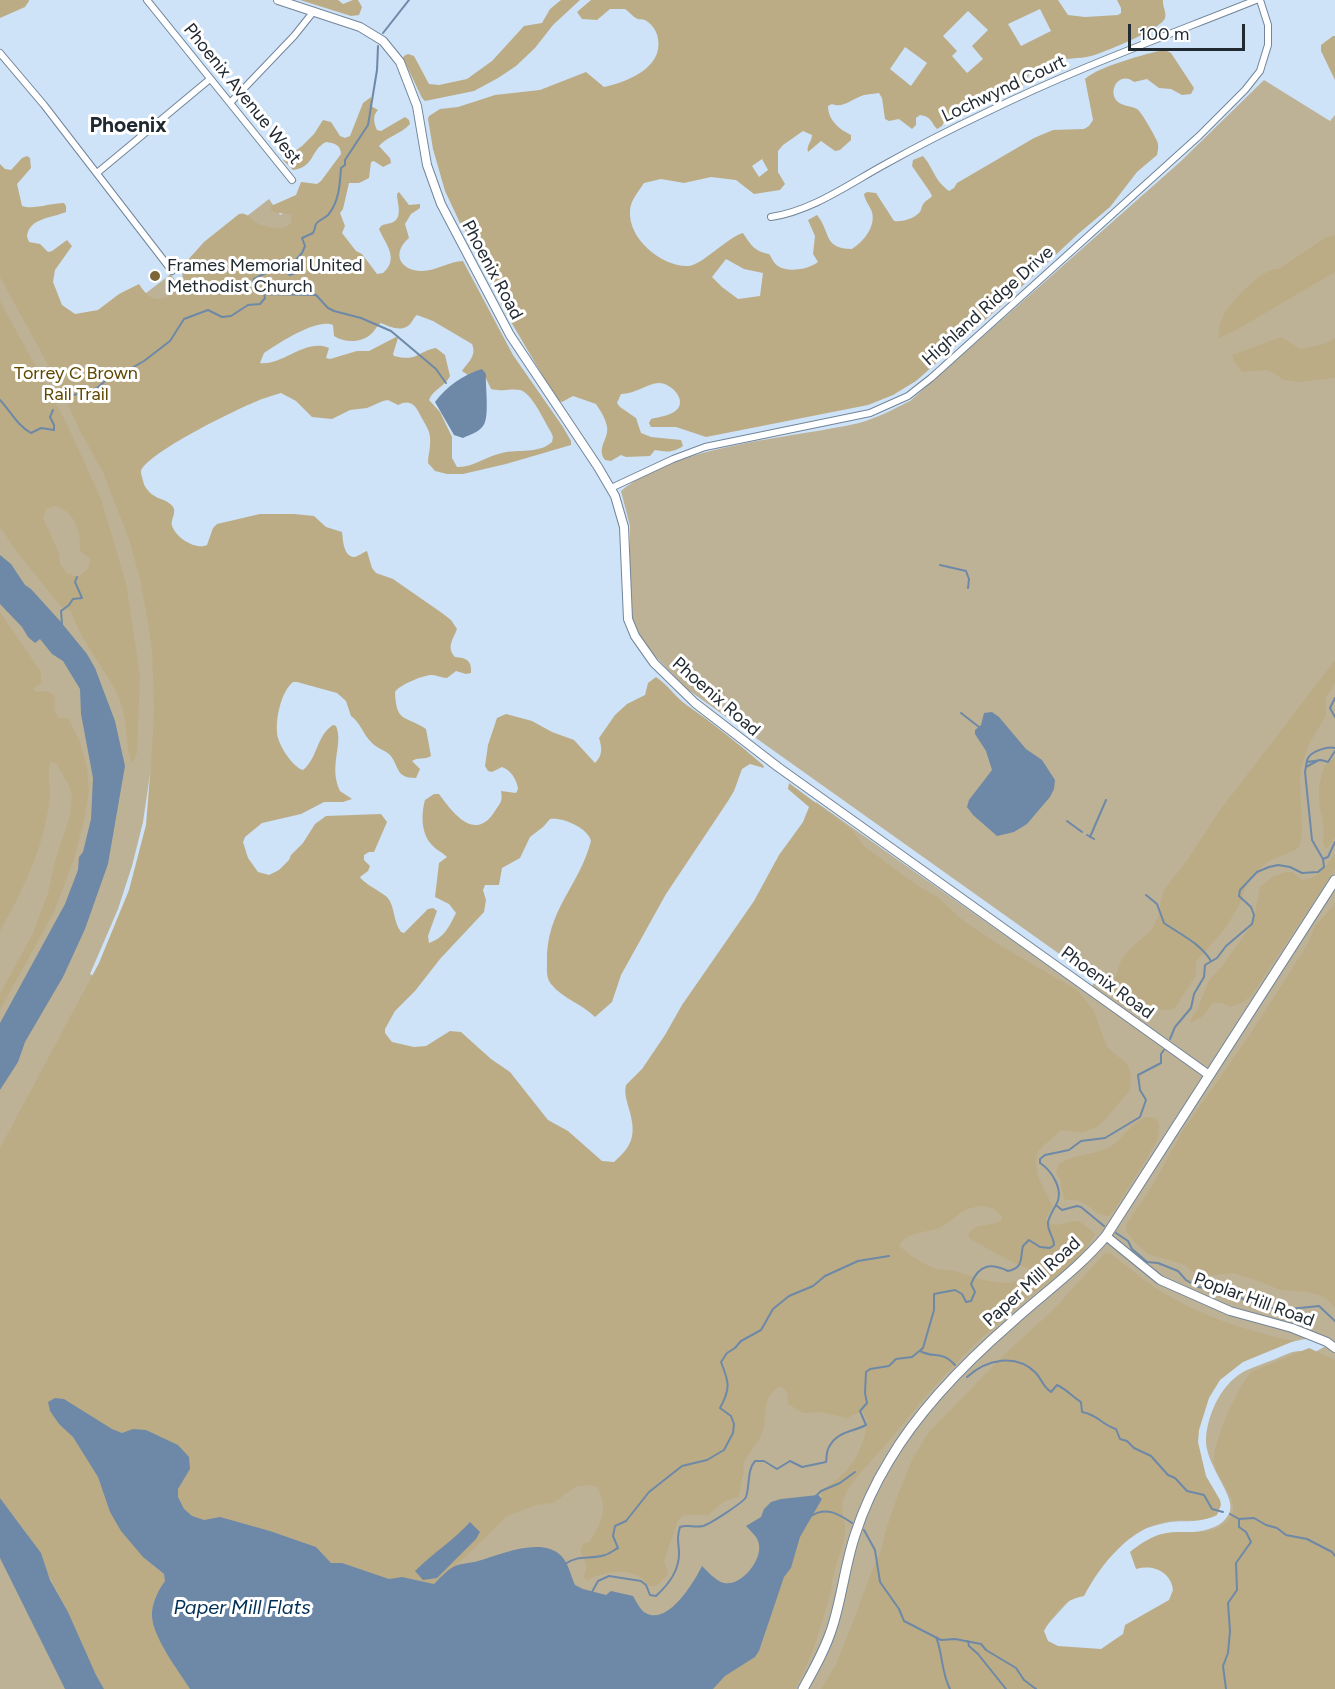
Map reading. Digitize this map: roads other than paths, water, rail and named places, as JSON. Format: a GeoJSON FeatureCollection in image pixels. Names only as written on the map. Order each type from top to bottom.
{"type":"FeatureCollection","features":[{"type":"Feature","properties":{"kind":"main road","name":"Paper Mill Road"},"geometry":{"type":"LineString","coordinates":[[803,1689],[830,1635],[851,1549],[861,1519],[904,1436],[941,1392],[986,1346],[1073,1272],[1106,1236],[1335,880]]}},
{"type":"Feature","properties":{"kind":"street","name":"Phoenix Avenue West"},"geometry":{"type":"LineString","coordinates":[[147,0],[292,180]]}},
{"type":"Feature","properties":{"kind":"street","name":"Phoenix Road"},"geometry":{"type":"LineString","coordinates":[[278,0],[368,31],[383,41],[405,70],[417,106],[427,165],[444,211],[510,335],[611,488],[619,506],[624,527],[628,619],[639,643],[672,682],[709,715],[778,767],[1209,1075]]}},
{"type":"Feature","properties":{"kind":"street","name":"Lochwynd Court"},"geometry":{"type":"LineString","coordinates":[[771,217],[798,211],[817,202],[916,147],[1020,95],[1258,0]]}},
{"type":"Feature","properties":{"kind":"street","name":"Highland Ridge Drive"},"geometry":{"type":"LineString","coordinates":[[611,488],[651,468],[705,447],[870,413],[908,396],[931,378],[1198,136],[1245,90],[1260,71],[1268,45],[1268,25],[1258,0]]}},
{"type":"Feature","properties":{"kind":"street"},"geometry":{"type":"LineString","coordinates":[[230,103],[294,36],[314,11]]}},
{"type":"Feature","properties":{"kind":"street"},"geometry":{"type":"LineString","coordinates":[[0,53],[44,105],[172,271]]}},
{"type":"Feature","properties":{"kind":"street"},"geometry":{"type":"LineString","coordinates":[[96,173],[210,79]]}},
{"type":"Feature","properties":{"kind":"street","name":"Poplar Hill Road"},"geometry":{"type":"LineString","coordinates":[[1106,1236],[1160,1280],[1230,1311],[1292,1328],[1327,1342],[1335,1348]]}},
{"type":"Feature","properties":{"kind":"water"},"geometry":{"type":"Polygon","coordinates":[[[482,369],[486,374],[485,422],[479,430],[463,438],[454,435],[435,402],[456,382],[482,369]]]}},
{"type":"Feature","properties":{"kind":"water"},"geometry":{"type":"Polygon","coordinates":[[[0,555],[11,564],[25,585],[60,621],[87,654],[95,668],[115,721],[125,766],[108,864],[85,929],[63,977],[25,1042],[18,1062],[0,1090],[0,1023],[65,904],[78,870],[79,857],[83,852],[91,819],[93,778],[81,714],[80,689],[63,661],[52,654],[40,639],[35,643],[28,637],[22,627],[0,604],[0,555]]]}},
{"type":"Feature","properties":{"kind":"water"},"geometry":{"type":"Polygon","coordinates":[[[992,712],[1026,749],[1042,760],[1055,780],[1050,797],[1027,824],[1014,832],[997,836],[967,807],[969,800],[992,770],[986,751],[975,734],[975,730],[981,725],[984,713],[992,712]]]}},
{"type":"Feature","properties":{"kind":"water","name":"Paper Mill Flats"},"geometry":{"type":"Polygon","coordinates":[[[55,1398],[64,1399],[122,1433],[133,1429],[146,1430],[178,1445],[189,1457],[190,1469],[178,1489],[178,1497],[184,1509],[192,1516],[204,1520],[220,1517],[270,1531],[316,1547],[331,1563],[342,1563],[389,1579],[402,1577],[434,1584],[452,1567],[518,1549],[540,1547],[558,1553],[564,1559],[575,1585],[606,1595],[611,1591],[633,1596],[644,1612],[653,1615],[662,1614],[679,1601],[702,1566],[724,1583],[731,1583],[745,1576],[755,1562],[759,1548],[756,1537],[746,1526],[761,1517],[764,1509],[771,1502],[818,1495],[822,1499],[800,1537],[791,1568],[784,1577],[759,1651],[755,1657],[725,1676],[713,1689],[190,1689],[167,1654],[154,1626],[153,1608],[165,1581],[164,1574],[143,1557],[121,1531],[110,1512],[98,1477],[73,1437],[59,1424],[50,1411],[48,1402],[55,1398]]]}},
{"type":"Feature","properties":{"kind":"water"},"geometry":{"type":"Polygon","coordinates":[[[0,1498],[41,1553],[50,1580],[68,1612],[104,1689],[65,1689],[0,1558],[0,1498]]]}},
{"type":"Feature","properties":{"kind":"water"},"geometry":{"type":"Polygon","coordinates":[[[470,1522],[480,1532],[476,1539],[437,1578],[423,1580],[415,1571],[470,1522]]]}},
{"type":"Feature","properties":{"kind":"waterway"},"geometry":{"type":"LineString","coordinates":[[383,33],[409,0]]}},
{"type":"Feature","properties":{"kind":"waterway"},"geometry":{"type":"LineString","coordinates":[[378,46],[377,70],[368,125],[341,168],[338,193],[332,210],[316,224],[313,233],[302,238],[305,246],[293,263],[295,273],[290,275],[282,271],[272,271],[254,279],[253,283],[264,294],[316,295],[334,311],[361,318],[391,331],[436,369],[446,383]]}},
{"type":"Feature","properties":{"kind":"waterway"},"geometry":{"type":"LineString","coordinates":[[67,397],[97,388],[113,374],[130,369],[144,361],[170,341],[184,319],[208,310],[222,317],[231,316],[248,305],[260,304],[265,298],[264,294]]}},
{"type":"Feature","properties":{"kind":"waterway"},"geometry":{"type":"LineString","coordinates":[[0,400],[18,422],[31,433],[41,428],[54,430],[50,417],[53,410]]}},
{"type":"Feature","properties":{"kind":"waterway"},"geometry":{"type":"LineString","coordinates":[[940,565],[966,571],[969,579],[968,588]]}},
{"type":"Feature","properties":{"kind":"waterway"},"geometry":{"type":"LineString","coordinates":[[62,624],[61,611],[73,599],[82,598],[75,582],[77,577]]}},
{"type":"Feature","properties":{"kind":"waterway"},"geometry":{"type":"LineString","coordinates":[[1335,698],[1330,708],[1335,717]]}},
{"type":"Feature","properties":{"kind":"waterway"},"geometry":{"type":"LineString","coordinates":[[961,713],[979,727]]}},
{"type":"Feature","properties":{"kind":"waterway"},"geometry":{"type":"LineString","coordinates":[[1170,1039],[1175,1027],[1191,1008],[1194,994],[1204,977],[1205,965],[1217,958],[1226,946],[1252,924],[1254,915],[1251,907],[1239,896],[1240,890],[1257,872],[1269,867],[1278,865],[1290,867],[1302,873],[1318,872],[1324,867],[1323,859],[1312,840],[1305,772],[1310,755],[1320,750],[1335,748]]}},
{"type":"Feature","properties":{"kind":"waterway"},"geometry":{"type":"LineString","coordinates":[[1307,762],[1321,760],[1328,762],[1335,751]]}},
{"type":"Feature","properties":{"kind":"waterway"},"geometry":{"type":"LineString","coordinates":[[1306,767],[1319,760]]}},
{"type":"Feature","properties":{"kind":"waterway"},"geometry":{"type":"LineString","coordinates":[[1090,837],[1106,800]]}},
{"type":"Feature","properties":{"kind":"waterway"},"geometry":{"type":"LineString","coordinates":[[1067,821],[1082,832]]}},
{"type":"Feature","properties":{"kind":"waterway"},"geometry":{"type":"LineString","coordinates":[[1087,835],[1094,839]]}},
{"type":"Feature","properties":{"kind":"waterway"},"geometry":{"type":"LineString","coordinates":[[1323,859],[1328,857],[1335,842]]}},
{"type":"Feature","properties":{"kind":"waterway"},"geometry":{"type":"LineString","coordinates":[[1146,895],[1157,904],[1164,923],[1196,944],[1211,961]]}},
{"type":"Feature","properties":{"kind":"waterway"},"geometry":{"type":"LineString","coordinates":[[592,1592],[598,1581],[609,1576],[641,1581],[646,1585],[650,1595],[656,1596],[676,1570],[679,1558],[680,1527],[707,1524],[744,1500],[752,1465],[755,1461],[764,1461],[777,1469],[790,1461],[802,1467],[826,1462],[828,1449],[836,1438],[866,1425],[860,1411],[867,1403],[866,1372],[870,1369],[889,1366],[896,1359],[912,1357],[923,1348],[934,1310],[934,1294],[955,1290],[962,1294],[966,1302],[971,1301],[975,1292],[971,1284],[982,1269],[991,1266],[1008,1271],[1017,1268],[1023,1246],[1029,1240],[1040,1247],[1050,1248],[1054,1245],[1048,1222],[1059,1193],[1056,1181],[1040,1163],[1040,1159],[1045,1155],[1069,1150],[1081,1141],[1105,1138],[1140,1117],[1146,1100],[1140,1090],[1138,1075],[1161,1063],[1161,1054],[1164,1050]]}},
{"type":"Feature","properties":{"kind":"waterway"},"geometry":{"type":"LineString","coordinates":[[1056,1205],[1062,1210],[1081,1207],[1104,1226]]}},
{"type":"Feature","properties":{"kind":"waterway"},"geometry":{"type":"LineString","coordinates":[[1116,1233],[1128,1241],[1132,1249],[1147,1262],[1158,1263],[1178,1271],[1186,1280],[1198,1287],[1229,1292],[1269,1308],[1283,1305],[1290,1309],[1319,1306],[1335,1321]]}},
{"type":"Feature","properties":{"kind":"waterway"},"geometry":{"type":"LineString","coordinates":[[565,1564],[575,1559],[605,1555],[618,1548],[613,1536],[615,1526],[626,1521],[649,1492],[682,1466],[707,1460],[724,1450],[733,1433],[734,1424],[731,1416],[720,1408],[728,1385],[721,1362],[727,1353],[741,1341],[761,1330],[773,1309],[789,1296],[813,1286],[825,1276],[858,1261],[889,1256]]}},
{"type":"Feature","properties":{"kind":"waterway"},"geometry":{"type":"LineString","coordinates":[[920,1351],[942,1356],[955,1365]]}},
{"type":"Feature","properties":{"kind":"waterway"},"geometry":{"type":"LineString","coordinates":[[967,1377],[983,1366],[1002,1361],[1020,1363],[1028,1367],[1036,1373],[1048,1390],[1051,1392],[1057,1385],[1063,1389],[1081,1402],[1082,1412],[1116,1429],[1120,1439],[1151,1456],[1187,1491],[1204,1495],[1212,1509],[1223,1512]]}},
{"type":"Feature","properties":{"kind":"waterway"},"geometry":{"type":"LineString","coordinates":[[815,1497],[821,1491],[840,1483],[855,1472]]}},
{"type":"Feature","properties":{"kind":"waterway"},"geometry":{"type":"LineString","coordinates":[[811,1516],[827,1511],[852,1523]]}},
{"type":"Feature","properties":{"kind":"waterway"},"geometry":{"type":"LineString","coordinates":[[1230,1514],[1239,1519],[1254,1518],[1277,1528],[1286,1535],[1307,1539],[1332,1552],[1335,1556]]}},
{"type":"Feature","properties":{"kind":"waterway"},"geometry":{"type":"LineString","coordinates":[[1226,1689],[1223,1666],[1228,1653],[1230,1631],[1228,1603],[1237,1590],[1236,1563],[1251,1542],[1246,1532],[1239,1527],[1239,1519]]}},
{"type":"Feature","properties":{"kind":"waterway"},"geometry":{"type":"LineString","coordinates":[[864,1530],[875,1550],[880,1582],[899,1609],[904,1621],[941,1640],[955,1639],[981,1644],[986,1650],[1016,1668],[1024,1680],[1036,1689]]}},
{"type":"Feature","properties":{"kind":"waterway"},"geometry":{"type":"LineString","coordinates":[[936,1637],[950,1689]]}},
{"type":"Feature","properties":{"kind":"waterway"},"geometry":{"type":"LineString","coordinates":[[968,1641],[969,1646],[1006,1689]]}},
{"type":"Feature","properties":{"kind":"place","name":"Frames Memorial United Methodist Church"},"geometry":{"type":"Point","coordinates":[155,276]}},
{"type":"Feature","properties":{"kind":"district","name":"Phoenix"},"geometry":{"type":"Point","coordinates":[128,126]}},
{"type":"Feature","properties":{"kind":"park label","name":"Torrey C Brown Rail Trail"},"geometry":{"type":"Point","coordinates":[76,384]}}]}
